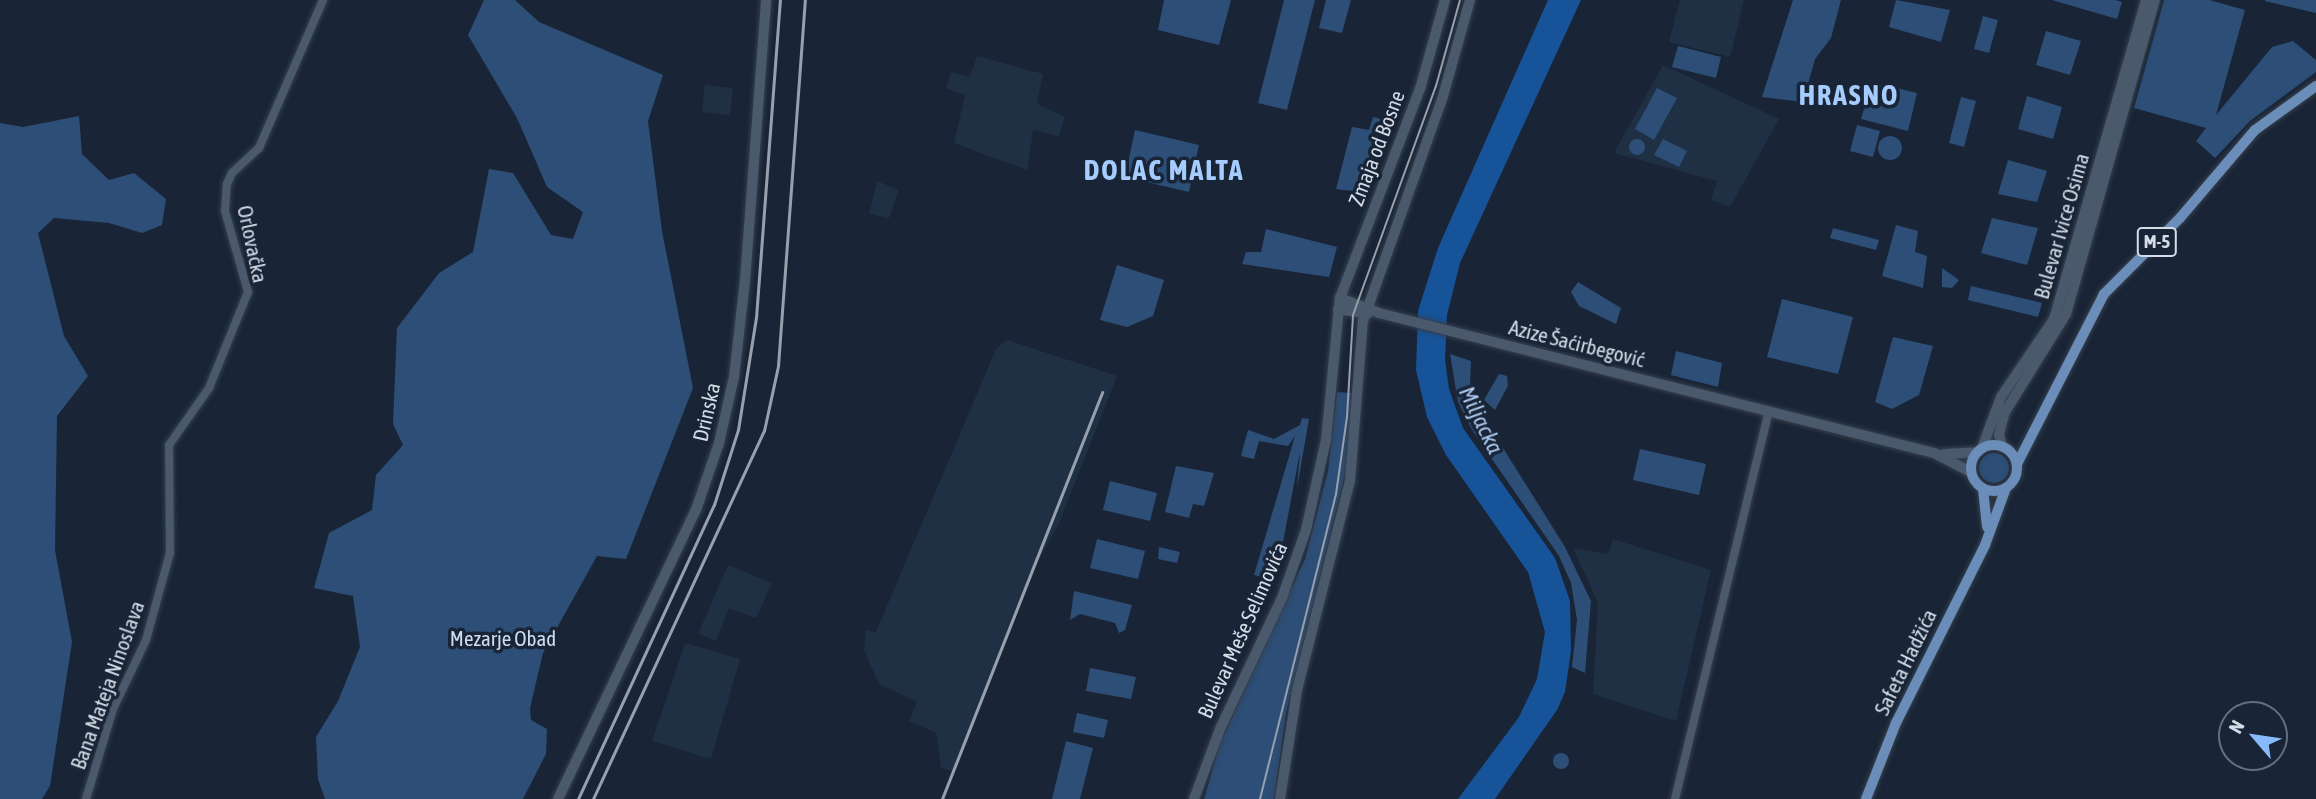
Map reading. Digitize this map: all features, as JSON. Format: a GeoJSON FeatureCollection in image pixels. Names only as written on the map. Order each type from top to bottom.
{"type":"FeatureCollection","features":[{"type":"Feature","properties":{"kind":"main road","name":"Drinska"},"geometry":{"type":"LineString","coordinates":[[558,799],[698,507],[719,443],[734,377],[745,281],[766,0]]}},
{"type":"Feature","properties":{"kind":"main road","name":"Zmaja od Bosne"},"geometry":{"type":"LineString","coordinates":[[1339,303],[1420,89],[1445,0]]}},
{"type":"Feature","properties":{"kind":"main road"},"geometry":{"type":"LineString","coordinates":[[1280,799],[1297,690],[1350,481],[1368,310],[1443,96],[1470,0]]}},
{"type":"Feature","properties":{"kind":"main road","name":"Bulevar Ivice Osima"},"geometry":{"type":"LineString","coordinates":[[1980,450],[2001,397],[2054,319],[2146,0]]}},
{"type":"Feature","properties":{"kind":"main road","name":"Bulevar Ivice Osima"},"geometry":{"type":"LineString","coordinates":[[2005,448],[1999,434],[2005,412],[2066,314],[2155,0]]}},
{"type":"Feature","properties":{"kind":"main road","name":"M-5"},"geometry":{"type":"LineString","coordinates":[[2006,488],[2015,478],[2017,464],[2035,426],[2104,294],[2180,218],[2255,130],[2316,86]]}},
{"type":"Feature","properties":{"kind":"main road","name":"Azize Šaćirbegović"},"geometry":{"type":"LineString","coordinates":[[1339,303],[1934,453],[1971,472]]}},
{"type":"Feature","properties":{"kind":"main road","name":"Bulevar Meše Selimovića"},"geometry":{"type":"LineString","coordinates":[[1194,799],[1216,738],[1282,598],[1306,530],[1326,440],[1339,303]]}},
{"type":"Feature","properties":{"kind":"main road","name":"M-5"},"geometry":{"type":"LineString","coordinates":[[2005,448],[2021,444],[2035,426]]}},
{"type":"Feature","properties":{"kind":"main road"},"geometry":{"type":"LineString","coordinates":[[1971,472],[1980,450],[2005,448],[2017,464]]}},
{"type":"Feature","properties":{"kind":"main road","name":"Azize Šaćirbegović"},"geometry":{"type":"LineString","coordinates":[[1934,453],[1980,450]]}},
{"type":"Feature","properties":{"kind":"main road","name":"M-5"},"geometry":{"type":"LineString","coordinates":[[1971,472],[1983,489]]}},
{"type":"Feature","properties":{"kind":"main road"},"geometry":{"type":"LineString","coordinates":[[1983,489],[2006,488]]}},
{"type":"Feature","properties":{"kind":"main road","name":"Safeta Hadžića"},"geometry":{"type":"LineString","coordinates":[[1866,799],[1904,706],[1985,545],[2006,488]]}},
{"type":"Feature","properties":{"kind":"main road","name":"Safeta Hadžića"},"geometry":{"type":"LineString","coordinates":[[1983,489],[1989,507],[1985,545]]}},
{"type":"Feature","properties":{"kind":"street","name":"Orlovačka"},"geometry":{"type":"LineString","coordinates":[[209,388],[248,292],[225,211],[227,184],[259,148],[324,0]]}},
{"type":"Feature","properties":{"kind":"street","name":"Bana Mateja Ninoslava"},"geometry":{"type":"LineString","coordinates":[[86,799],[113,709],[146,640],[170,553],[169,445],[209,388]]}},
{"type":"Feature","properties":{"kind":"street"},"geometry":{"type":"LineString","coordinates":[[1675,799],[1769,411]]}},
{"type":"Feature","properties":{"kind":"shaded area","name":"Miljacka"},"geometry":{"type":"Polygon","coordinates":[[[1548,0],[1581,0],[1460,263],[1447,315],[1445,360],[1449,389],[1463,428],[1555,558],[1570,601],[1571,651],[1565,692],[1557,710],[1495,799],[1458,799],[1519,717],[1537,679],[1545,632],[1528,572],[1446,455],[1427,417],[1416,370],[1418,311],[1438,248],[1548,0]]]}},
{"type":"Feature","properties":{"kind":"shaded area"},"geometry":{"type":"Polygon","coordinates":[[[1680,0],[1744,0],[1730,57],[1669,42],[1680,0]]]}},
{"type":"Feature","properties":{"kind":"shaded area"},"geometry":{"type":"Polygon","coordinates":[[[977,56],[1043,74],[1037,104],[1065,117],[1059,136],[1033,130],[1027,170],[954,143],[965,95],[946,88],[951,72],[970,77],[977,56]]]}},
{"type":"Feature","properties":{"kind":"shaded area"},"geometry":{"type":"Polygon","coordinates":[[[1663,65],[1779,119],[1730,207],[1711,200],[1717,181],[1614,153],[1663,65]]]}},
{"type":"Feature","properties":{"kind":"shaded area"},"geometry":{"type":"Polygon","coordinates":[[[705,85],[733,88],[730,115],[702,112],[705,85]]]}},
{"type":"Feature","properties":{"kind":"shaded area"},"geometry":{"type":"Polygon","coordinates":[[[877,181],[899,190],[889,218],[869,214],[877,181]]]}},
{"type":"Feature","properties":{"kind":"shaded area"},"geometry":{"type":"Polygon","coordinates":[[[1007,340],[1117,376],[1059,523],[1036,565],[955,772],[941,768],[936,733],[909,721],[917,702],[879,684],[864,650],[866,630],[876,632],[996,349],[1007,340]]]}},
{"type":"Feature","properties":{"kind":"shaded area"},"geometry":{"type":"Polygon","coordinates":[[[1613,539],[1711,570],[1676,721],[1593,694],[1598,603],[1573,548],[1608,554],[1613,539]]]}},
{"type":"Feature","properties":{"kind":"shaded area"},"geometry":{"type":"Polygon","coordinates":[[[728,565],[772,583],[756,618],[729,608],[716,641],[698,634],[728,565]]]}},
{"type":"Feature","properties":{"kind":"shaded area"},"geometry":{"type":"Polygon","coordinates":[[[685,643],[740,659],[711,759],[652,741],[685,643]]]}},
{"type":"Feature","properties":{"kind":"green space","name":"Mezarje Obad"},"geometry":{"type":"Polygon","coordinates":[[[484,0],[515,0],[539,22],[663,75],[648,121],[662,231],[693,388],[626,559],[597,556],[543,653],[530,708],[531,720],[547,729],[546,754],[523,799],[325,799],[318,779],[316,737],[338,701],[360,647],[353,596],[314,588],[329,533],[372,510],[376,475],[403,445],[393,424],[397,328],[439,273],[473,252],[489,169],[513,173],[551,235],[573,239],[583,212],[547,187],[517,118],[468,35],[484,0]]]}},
{"type":"Feature","properties":{"kind":"green space"},"geometry":{"type":"Polygon","coordinates":[[[1164,0],[1231,0],[1219,45],[1158,30],[1164,0]]]}},
{"type":"Feature","properties":{"kind":"green space"},"geometry":{"type":"Polygon","coordinates":[[[1284,0],[1315,0],[1287,110],[1258,103],[1284,0]]]}},
{"type":"Feature","properties":{"kind":"green space"},"geometry":{"type":"Polygon","coordinates":[[[1326,0],[1351,0],[1342,33],[1319,28],[1326,0]]]}},
{"type":"Feature","properties":{"kind":"green space"},"geometry":{"type":"Polygon","coordinates":[[[1793,0],[1841,0],[1831,38],[1815,59],[1803,102],[1762,97],[1793,0]]]}},
{"type":"Feature","properties":{"kind":"green space"},"geometry":{"type":"Polygon","coordinates":[[[1896,0],[1950,10],[1941,42],[1889,27],[1896,0]]]}},
{"type":"Feature","properties":{"kind":"green space"},"geometry":{"type":"Polygon","coordinates":[[[2052,0],[2115,0],[2122,2],[2117,19],[2052,0]]]}},
{"type":"Feature","properties":{"kind":"green space"},"geometry":{"type":"Polygon","coordinates":[[[2164,0],[2209,0],[2245,10],[2216,115],[2272,47],[2293,41],[2316,60],[2316,72],[2250,121],[2215,158],[2196,141],[2206,128],[2134,108],[2164,0]]]}},
{"type":"Feature","properties":{"kind":"green space"},"geometry":{"type":"Polygon","coordinates":[[[2265,0],[2316,0],[2316,13],[2265,1],[2265,0]]]}},
{"type":"Feature","properties":{"kind":"green space"},"geometry":{"type":"Polygon","coordinates":[[[1983,16],[1998,20],[1989,53],[1974,49],[1983,16]]]}},
{"type":"Feature","properties":{"kind":"green space"},"geometry":{"type":"Polygon","coordinates":[[[2046,31],[2081,41],[2070,75],[2036,65],[2046,31]]]}},
{"type":"Feature","properties":{"kind":"green space"},"geometry":{"type":"Polygon","coordinates":[[[1678,46],[1721,57],[1716,78],[1672,67],[1678,46]]]}},
{"type":"Feature","properties":{"kind":"green space"},"geometry":{"type":"Polygon","coordinates":[[[1872,82],[1917,93],[1908,131],[1861,119],[1872,82]]]}},
{"type":"Feature","properties":{"kind":"green space"},"geometry":{"type":"Polygon","coordinates":[[[1657,88],[1677,98],[1654,140],[1635,129],[1657,88]]]}},
{"type":"Feature","properties":{"kind":"green space"},"geometry":{"type":"Polygon","coordinates":[[[2027,96],[2062,107],[2053,139],[2018,129],[2027,96]]]}},
{"type":"Feature","properties":{"kind":"green space"},"geometry":{"type":"Polygon","coordinates":[[[1961,97],[1976,101],[1964,147],[1949,143],[1961,97]]]}},
{"type":"Feature","properties":{"kind":"green space"},"geometry":{"type":"Polygon","coordinates":[[[79,116],[82,154],[109,180],[134,173],[166,199],[162,225],[142,233],[109,223],[54,218],[38,233],[64,336],[88,376],[57,416],[55,550],[72,642],[50,786],[42,799],[0,799],[0,123],[23,127],[79,116]]]}},
{"type":"Feature","properties":{"kind":"green space"},"geometry":{"type":"Polygon","coordinates":[[[1373,117],[1388,121],[1360,192],[1336,189],[1352,127],[1369,130],[1373,117]]]}},
{"type":"Feature","properties":{"kind":"green space"},"geometry":{"type":"Polygon","coordinates":[[[1857,125],[1880,131],[1873,157],[1850,151],[1857,125]]]}},
{"type":"Feature","properties":{"kind":"green space"},"geometry":{"type":"Polygon","coordinates":[[[1135,130],[1199,145],[1189,192],[1125,177],[1135,130]]]}},
{"type":"Feature","properties":{"kind":"green space"},"geometry":{"type":"Polygon","coordinates":[[[1890,136],[1898,140],[1902,148],[1898,156],[1890,160],[1882,156],[1878,148],[1882,140],[1890,136]]]}},
{"type":"Feature","properties":{"kind":"green space"},"geometry":{"type":"Polygon","coordinates":[[[1637,139],[1643,141],[1643,153],[1637,155],[1631,153],[1629,147],[1631,141],[1637,139]]]}},
{"type":"Feature","properties":{"kind":"green space"},"geometry":{"type":"Polygon","coordinates":[[[1663,139],[1687,151],[1679,167],[1654,155],[1663,139]]]}},
{"type":"Feature","properties":{"kind":"green space"},"geometry":{"type":"Polygon","coordinates":[[[2008,160],[2047,171],[2037,202],[1998,194],[2008,160]]]}},
{"type":"Feature","properties":{"kind":"green space"},"geometry":{"type":"Polygon","coordinates":[[[1992,218],[2038,228],[2027,265],[1981,253],[1992,218]]]}},
{"type":"Feature","properties":{"kind":"green space"},"geometry":{"type":"Polygon","coordinates":[[[1896,225],[1918,231],[1915,252],[1927,256],[1923,288],[1882,276],[1896,225]]]}},
{"type":"Feature","properties":{"kind":"green space"},"geometry":{"type":"Polygon","coordinates":[[[1833,228],[1879,240],[1876,250],[1830,238],[1833,228]]]}},
{"type":"Feature","properties":{"kind":"green space"},"geometry":{"type":"Polygon","coordinates":[[[1266,229],[1337,247],[1329,277],[1242,264],[1246,252],[1261,252],[1266,229]]]}},
{"type":"Feature","properties":{"kind":"green space"},"geometry":{"type":"Polygon","coordinates":[[[1117,265],[1164,280],[1153,316],[1127,327],[1100,320],[1117,265]]]}},
{"type":"Feature","properties":{"kind":"green space"},"geometry":{"type":"Polygon","coordinates":[[[1942,268],[1959,280],[1952,288],[1942,287],[1942,268]]]}},
{"type":"Feature","properties":{"kind":"green space"},"geometry":{"type":"Polygon","coordinates":[[[1578,282],[1621,308],[1616,324],[1579,306],[1571,292],[1578,282]]]}},
{"type":"Feature","properties":{"kind":"green space"},"geometry":{"type":"Polygon","coordinates":[[[1971,286],[2042,303],[2038,317],[1968,300],[1971,286]]]}},
{"type":"Feature","properties":{"kind":"green space"},"geometry":{"type":"Polygon","coordinates":[[[1782,299],[1853,317],[1838,374],[1767,357],[1782,299]]]}},
{"type":"Feature","properties":{"kind":"green space"},"geometry":{"type":"Polygon","coordinates":[[[1893,337],[1933,346],[1919,395],[1892,409],[1875,402],[1893,337]]]}},
{"type":"Feature","properties":{"kind":"green space"},"geometry":{"type":"Polygon","coordinates":[[[1676,351],[1722,363],[1718,387],[1671,375],[1676,351]]]}},
{"type":"Feature","properties":{"kind":"green space"},"geometry":{"type":"Polygon","coordinates":[[[1450,354],[1471,361],[1470,384],[1483,416],[1565,547],[1591,601],[1585,673],[1572,667],[1577,620],[1571,583],[1559,556],[1472,430],[1458,402],[1450,354]]]}},
{"type":"Feature","properties":{"kind":"green space"},"geometry":{"type":"Polygon","coordinates":[[[1499,374],[1507,376],[1508,386],[1495,410],[1484,400],[1499,374]]]}},
{"type":"Feature","properties":{"kind":"green space"},"geometry":{"type":"Polygon","coordinates":[[[1337,392],[1352,393],[1346,470],[1286,713],[1274,799],[1204,799],[1220,743],[1305,559],[1328,471],[1337,392]]]}},
{"type":"Feature","properties":{"kind":"green space"},"geometry":{"type":"Polygon","coordinates":[[[1302,418],[1309,419],[1297,488],[1300,452],[1283,542],[1269,579],[1254,575],[1295,436],[1288,446],[1259,441],[1254,459],[1241,456],[1248,430],[1274,439],[1300,425],[1302,418]]]}},
{"type":"Feature","properties":{"kind":"green space"},"geometry":{"type":"Polygon","coordinates":[[[1640,449],[1706,464],[1699,495],[1633,480],[1640,449]]]}},
{"type":"Feature","properties":{"kind":"green space"},"geometry":{"type":"Polygon","coordinates":[[[1994,453],[2000,454],[2008,462],[2008,474],[2000,482],[1994,483],[1988,482],[1980,474],[1979,468],[1980,462],[1988,454],[1994,453]]]}},
{"type":"Feature","properties":{"kind":"green space"},"geometry":{"type":"Polygon","coordinates":[[[1176,466],[1214,473],[1204,506],[1193,504],[1189,518],[1165,512],[1176,466]]]}},
{"type":"Feature","properties":{"kind":"green space"},"geometry":{"type":"Polygon","coordinates":[[[1110,481],[1157,493],[1150,521],[1103,510],[1110,481]]]}},
{"type":"Feature","properties":{"kind":"green space"},"geometry":{"type":"Polygon","coordinates":[[[1097,539],[1145,551],[1138,579],[1090,568],[1097,539]]]}},
{"type":"Feature","properties":{"kind":"green space"},"geometry":{"type":"Polygon","coordinates":[[[1159,547],[1180,552],[1177,563],[1158,559],[1159,547]]]}},
{"type":"Feature","properties":{"kind":"green space"},"geometry":{"type":"Polygon","coordinates":[[[1074,591],[1132,605],[1125,630],[1119,633],[1115,623],[1080,614],[1070,620],[1074,591]]]}},
{"type":"Feature","properties":{"kind":"green space"},"geometry":{"type":"Polygon","coordinates":[[[1090,668],[1136,677],[1131,699],[1086,691],[1090,668]]]}},
{"type":"Feature","properties":{"kind":"green space"},"geometry":{"type":"Polygon","coordinates":[[[1077,713],[1108,720],[1104,738],[1073,732],[1077,713]]]}},
{"type":"Feature","properties":{"kind":"green space"},"geometry":{"type":"Polygon","coordinates":[[[1066,741],[1093,748],[1080,799],[1052,799],[1066,741]]]}},
{"type":"Feature","properties":{"kind":"green space"},"geometry":{"type":"Polygon","coordinates":[[[1561,753],[1567,755],[1567,767],[1561,769],[1555,767],[1553,761],[1555,755],[1561,753]]]}},
{"type":"Feature","properties":{"kind":"tram line"},"geometry":{"type":"LineString","coordinates":[[1260,799],[1336,494],[1347,417],[1353,315],[1436,86],[1460,0]]}},
{"type":"Feature","properties":{"kind":"railway"},"geometry":{"type":"LineString","coordinates":[[578,799],[714,505],[738,430],[756,318],[780,0]]}},
{"type":"Feature","properties":{"kind":"railway"},"geometry":{"type":"LineString","coordinates":[[593,799],[764,431],[778,366],[805,0]]}},
{"type":"Feature","properties":{"kind":"railway"},"geometry":{"type":"LineString","coordinates":[[942,799],[1102,392]]}},
{"type":"Feature","properties":{"kind":"district","name":"HRASNO"},"geometry":{"type":"Point","coordinates":[1849,95]}},
{"type":"Feature","properties":{"kind":"district","name":"DOLAC MALTA"},"geometry":{"type":"Point","coordinates":[1164,170]}}]}
